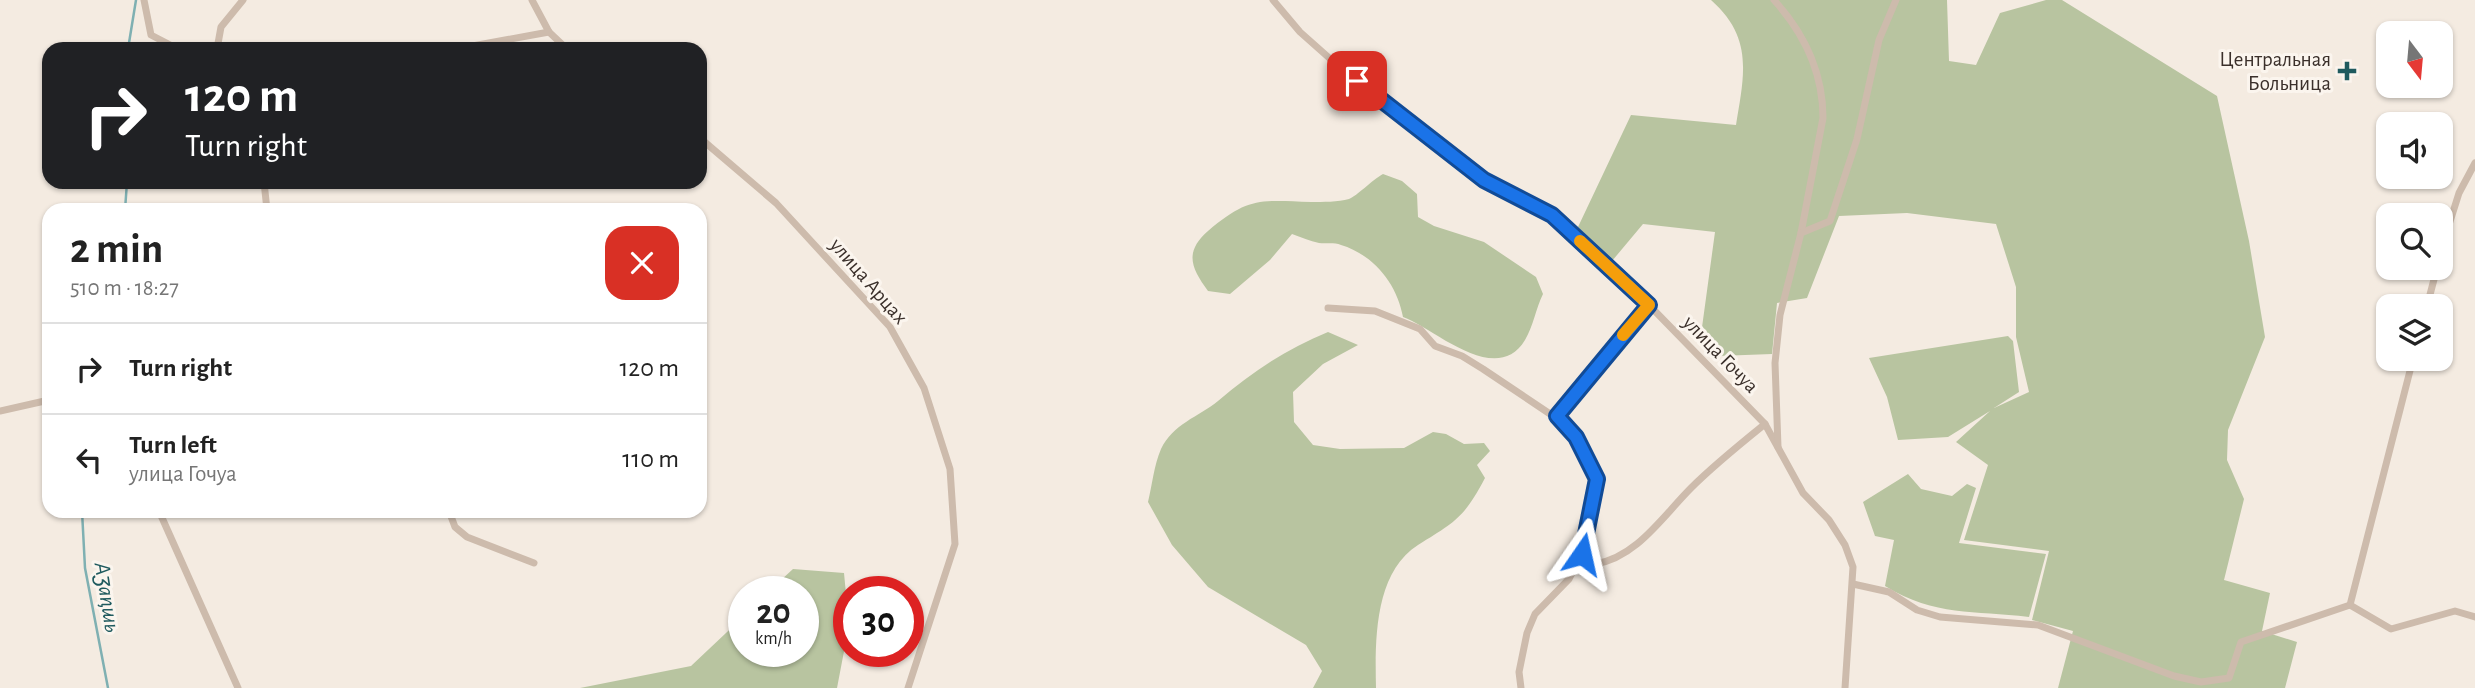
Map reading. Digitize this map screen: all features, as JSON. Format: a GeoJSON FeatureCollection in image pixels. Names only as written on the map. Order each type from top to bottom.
{"type":"FeatureCollection","features":[{"type":"Feature","properties":{"kind":"street"},"geometry":{"type":"LineString","coordinates":[[144,0],[147,28],[151,35],[164,42]]}},
{"type":"Feature","properties":{"kind":"street"},"geometry":{"type":"LineString","coordinates":[[218,42],[221,27],[243,0]]}},
{"type":"Feature","properties":{"kind":"street"},"geometry":{"type":"LineString","coordinates":[[532,0],[548,32],[559,42]]}},
{"type":"Feature","properties":{"kind":"street","name":"улица Гочуа"},"geometry":{"type":"LineString","coordinates":[[1273,0],[1300,32],[1336,64],[1484,180],[1552,215],[1649,305],[1765,424],[1803,493],[1829,520],[1845,545],[1853,567],[1845,688]]}},
{"type":"Feature","properties":{"kind":"street"},"geometry":{"type":"LineString","coordinates":[[1774,0],[1810,54],[1823,99],[1823,118],[1801,233],[1782,308],[1775,363],[1779,452]]}},
{"type":"Feature","properties":{"kind":"street"},"geometry":{"type":"LineString","coordinates":[[1801,233],[1830,221],[1857,139],[1879,40],[1896,0]]}},
{"type":"Feature","properties":{"kind":"street"},"geometry":{"type":"LineString","coordinates":[[494,42],[548,32]]}},
{"type":"Feature","properties":{"kind":"street","name":"улица Арцах"},"geometry":{"type":"LineString","coordinates":[[707,144],[776,203],[890,327],[924,388],[950,469],[955,544],[908,688]]}},
{"type":"Feature","properties":{"kind":"street"},"geometry":{"type":"LineString","coordinates":[[2453,212],[2459,193],[2475,163]]}},
{"type":"Feature","properties":{"kind":"street"},"geometry":{"type":"LineString","coordinates":[[1557,416],[1649,305]]}},
{"type":"Feature","properties":{"kind":"street"},"geometry":{"type":"LineString","coordinates":[[1328,308],[1375,311],[1420,329],[1435,346],[1462,356],[1557,416],[1576,437],[1597,479],[1582,554],[1569,579],[1535,614],[1527,633],[1519,672],[1521,688]]}},
{"type":"Feature","properties":{"kind":"street"},"geometry":{"type":"LineString","coordinates":[[2350,605],[2410,371]]}},
{"type":"Feature","properties":{"kind":"street"},"geometry":{"type":"LineString","coordinates":[[0,411],[42,402]]}},
{"type":"Feature","properties":{"kind":"street"},"geometry":{"type":"LineString","coordinates":[[1582,554],[1595,564],[1620,556],[1765,424]]}},
{"type":"Feature","properties":{"kind":"street"},"geometry":{"type":"LineString","coordinates":[[162,518],[238,688]]}},
{"type":"Feature","properties":{"kind":"street"},"geometry":{"type":"LineString","coordinates":[[452,518],[455,527],[467,537],[534,563]]}},
{"type":"Feature","properties":{"kind":"street"},"geometry":{"type":"LineString","coordinates":[[1853,584],[1889,592],[1917,610],[1940,617],[2038,625],[2174,676],[2201,682],[2230,678],[2241,642],[2350,605],[2391,629],[2455,611],[2475,617]]}},
{"type":"Feature","properties":{"kind":"green space"},"geometry":{"type":"Polygon","coordinates":[[[1711,0],[1947,0],[1949,61],[1976,65],[2000,13],[2046,0],[2062,0],[2217,96],[2249,241],[2265,337],[2228,430],[2227,460],[2244,499],[2224,580],[2270,593],[2262,631],[2297,642],[2285,688],[2058,688],[2073,631],[2032,620],[2049,551],[1964,540],[1988,465],[1956,442],[1990,411],[1948,437],[1898,440],[1887,397],[1869,358],[2008,336],[2013,341],[2019,392],[1994,408],[2029,392],[2016,337],[2016,287],[1996,224],[1907,213],[1839,216],[1807,298],[1777,303],[1772,354],[1718,356],[1700,342],[1715,232],[1643,224],[1612,261],[1578,227],[1631,115],[1736,125],[1743,73],[1740,43],[1725,14],[1711,0]]]}},
{"type":"Feature","properties":{"kind":"green space"},"geometry":{"type":"Polygon","coordinates":[[[1383,174],[1402,181],[1417,194],[1418,217],[1434,226],[1484,242],[1536,277],[1543,294],[1528,335],[1513,353],[1498,358],[1482,357],[1465,351],[1403,317],[1395,293],[1374,263],[1338,244],[1319,243],[1292,234],[1270,260],[1230,294],[1208,291],[1197,275],[1193,260],[1195,246],[1208,231],[1245,206],[1267,201],[1325,202],[1349,199],[1383,174]]]}},
{"type":"Feature","properties":{"kind":"green space"},"geometry":{"type":"Polygon","coordinates":[[[1328,332],[1358,345],[1323,364],[1293,392],[1294,422],[1313,445],[1340,449],[1404,448],[1433,432],[1446,434],[1464,444],[1484,443],[1490,451],[1477,465],[1485,478],[1464,511],[1404,557],[1393,573],[1385,590],[1377,629],[1376,688],[1313,688],[1322,671],[1306,645],[1208,587],[1172,545],[1148,502],[1161,449],[1172,433],[1270,362],[1328,332]]]}},
{"type":"Feature","properties":{"kind":"green space"},"geometry":{"type":"Polygon","coordinates":[[[1908,474],[1921,489],[1952,496],[1967,484],[1976,488],[1959,543],[2046,554],[2029,617],[1938,608],[1885,586],[1894,540],[1875,536],[1863,502],[1908,474]]]}},
{"type":"Feature","properties":{"kind":"green space"},"geometry":{"type":"Polygon","coordinates":[[[793,569],[844,573],[844,576],[833,576],[833,667],[841,667],[837,688],[580,688],[691,666],[728,631],[728,667],[819,667],[819,576],[785,576],[793,569]]]}},
{"type":"Feature","properties":{"kind":"waterway","name":"Аӡаԥшь"},"geometry":{"type":"LineString","coordinates":[[129,42],[136,0]]}},
{"type":"Feature","properties":{"kind":"waterway","name":"Аӡаԥшь"},"geometry":{"type":"LineString","coordinates":[[126,189],[126,203]]}},
{"type":"Feature","properties":{"kind":"waterway","name":"Аӡаԥшь"},"geometry":{"type":"LineString","coordinates":[[82,518],[85,568],[108,688]]}},
{"type":"Feature","properties":{"kind":"slow traffic"},"geometry":{"type":"LineString","coordinates":[[1580,241],[1649,305],[1623,335]]}},
{"type":"Feature","properties":{"kind":"place","name":"Центральная Больница"},"geometry":{"type":"Point","coordinates":[2347,71]}},
{"type":"Feature","properties":{"kind":"route"},"geometry":{"type":"LineString","coordinates":[[1357,81],[1484,180],[1552,215],[1649,305],[1557,416],[1576,437],[1597,479],[1582,554]]}}]}
